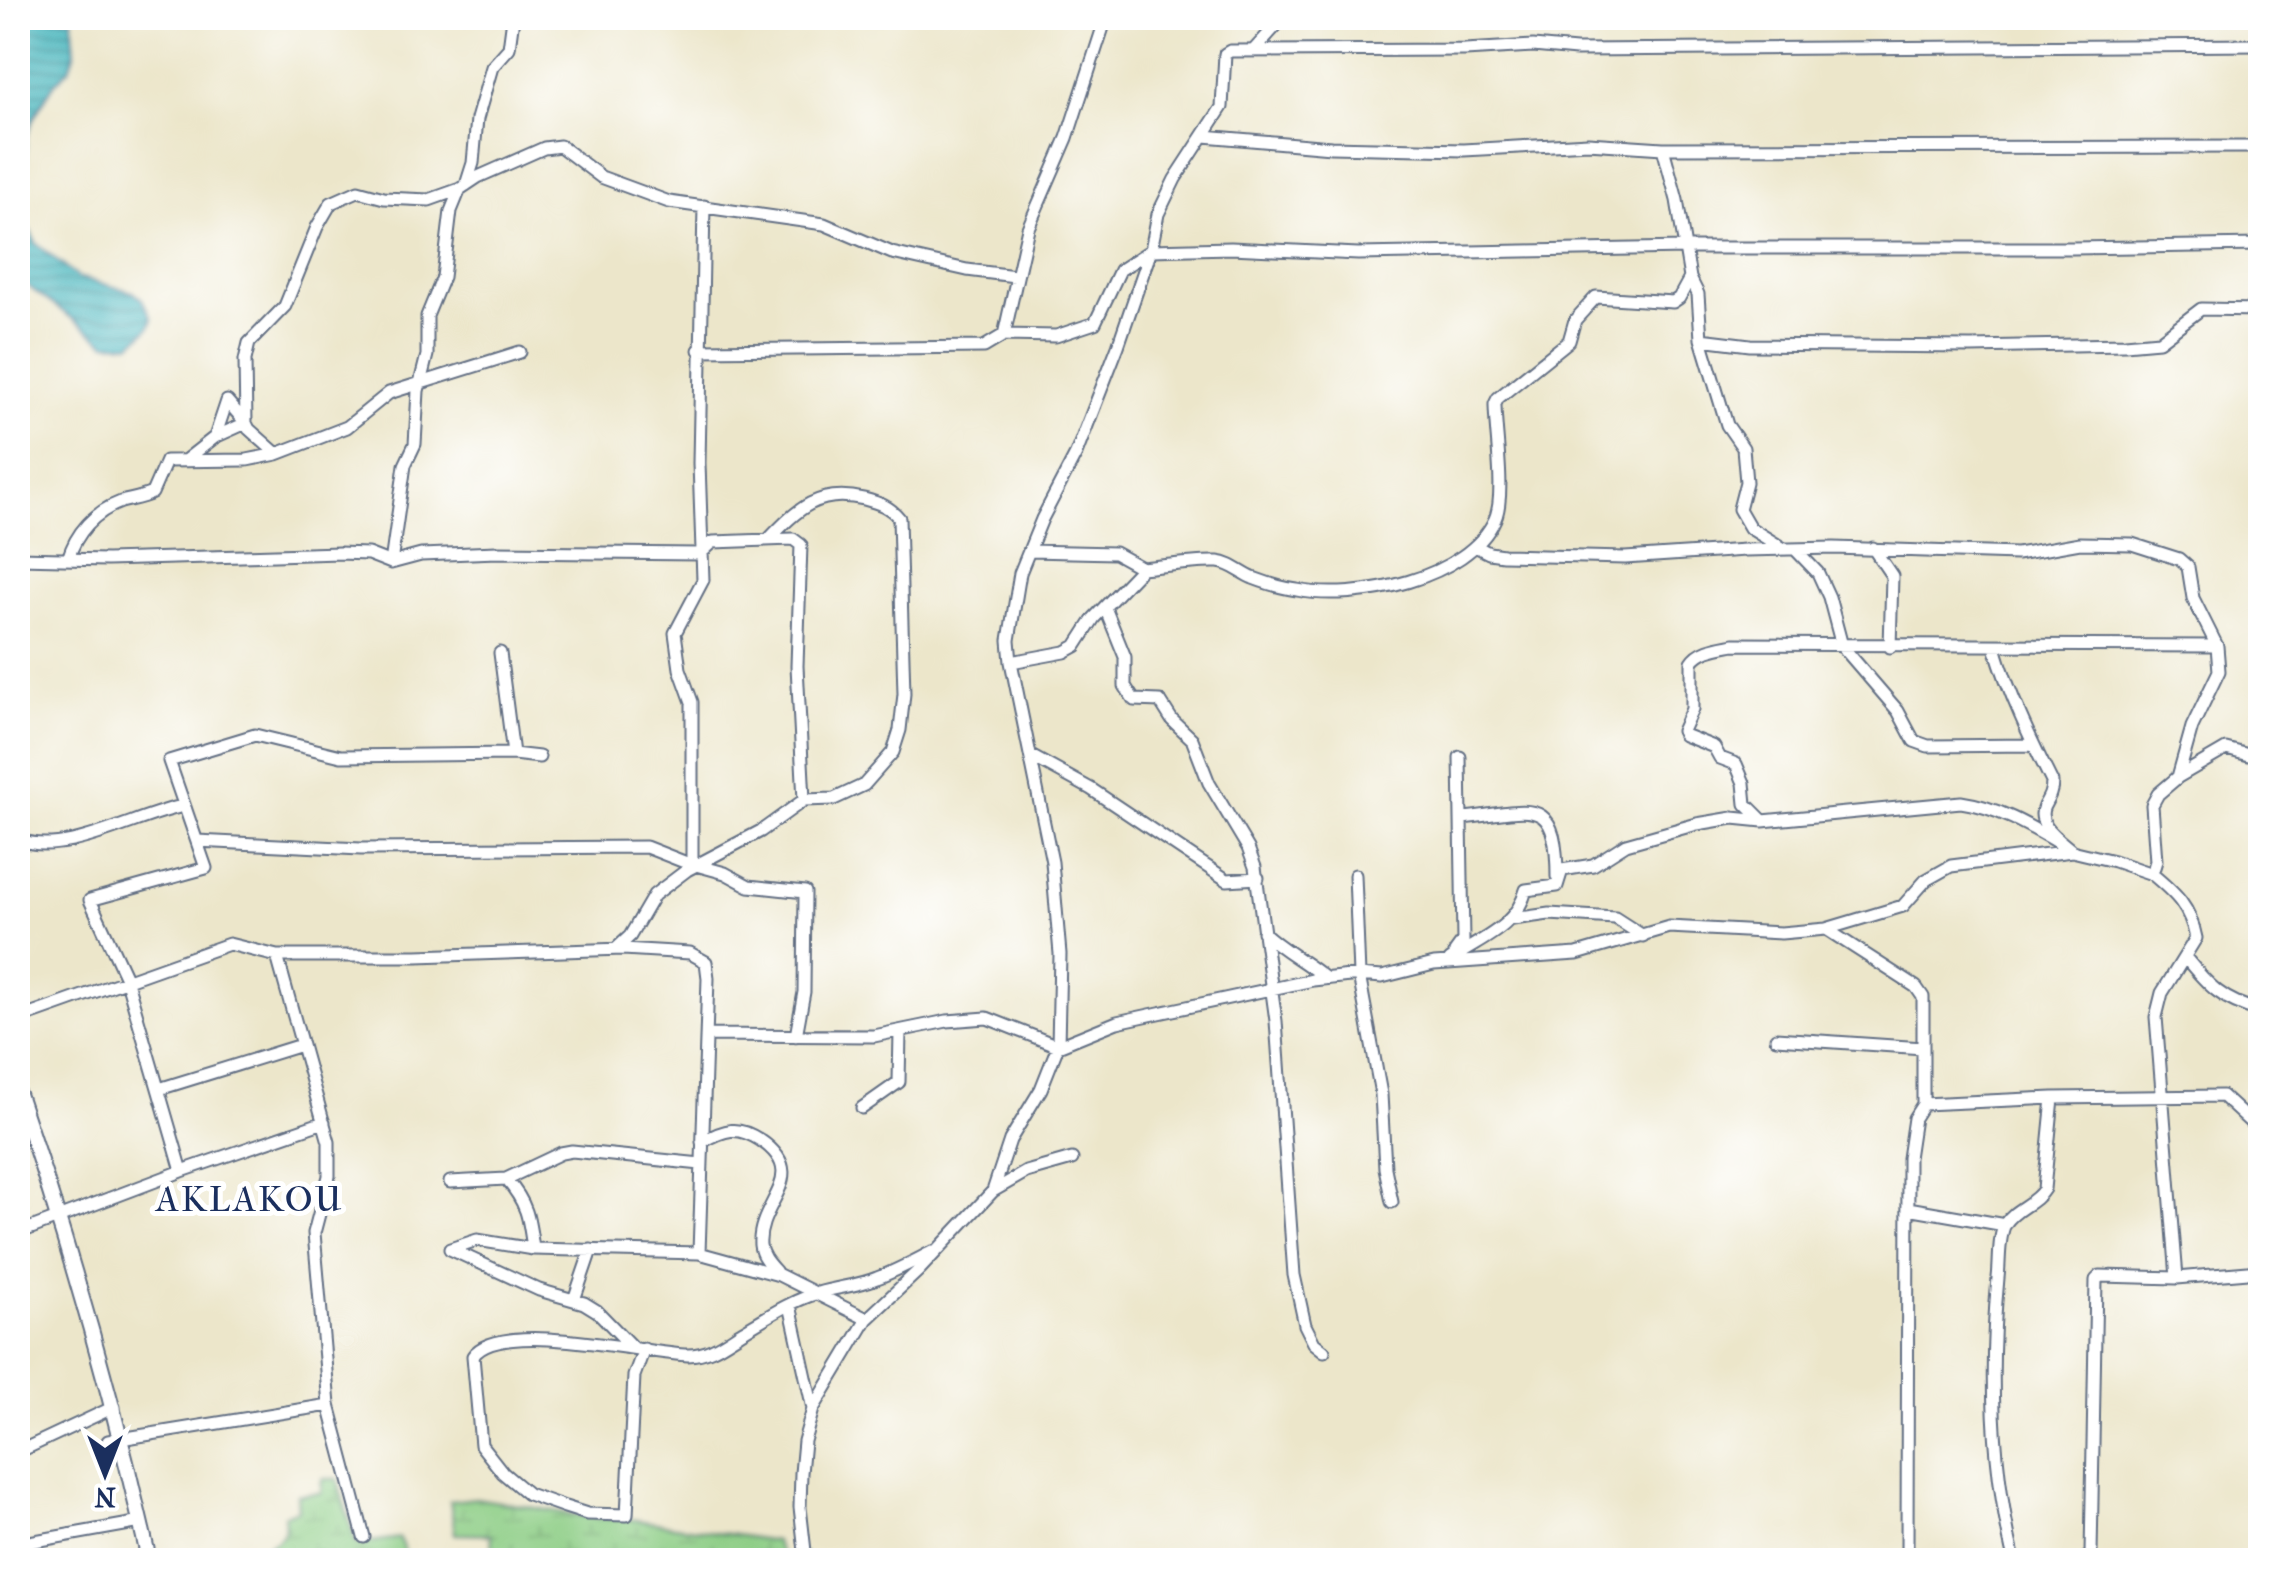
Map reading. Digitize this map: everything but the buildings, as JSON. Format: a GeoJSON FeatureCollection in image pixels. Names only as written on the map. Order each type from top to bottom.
{"type":"FeatureCollection","features":[{"type":"Feature","properties":{"kind":"street"},"geometry":{"type":"LineString","coordinates":[[391,562],[405,466],[415,444],[419,386],[427,355],[427,316],[441,288],[447,226],[473,162],[477,118],[492,67],[509,48],[513,18]]}},
{"type":"Feature","properties":{"kind":"street"},"geometry":{"type":"LineString","coordinates":[[1004,335],[1014,276],[1026,248],[1028,228],[1072,127],[1106,18]]}},
{"type":"Feature","properties":{"kind":"street"},"geometry":{"type":"LineString","coordinates":[[1253,51],[1283,18]]}},
{"type":"Feature","properties":{"kind":"street"},"geometry":{"type":"LineString","coordinates":[[993,1191],[1010,1140],[1041,1089],[1058,1046],[1060,954],[1056,904],[1050,847],[1012,662],[1009,640],[1013,603],[1029,551],[1076,454],[1150,250],[1158,214],[1224,97],[1225,54],[1533,46],[1683,50],[2258,43]]}},
{"type":"Feature","properties":{"kind":"street"},"geometry":{"type":"LineString","coordinates":[[1204,136],[1331,147],[1464,150],[1588,144],[1663,148],[2260,148]]}},
{"type":"Feature","properties":{"kind":"street"},"geometry":{"type":"LineString","coordinates":[[246,422],[245,360],[249,344],[285,306],[331,203],[358,191],[384,198],[430,200],[544,148],[560,146],[601,177],[669,202],[824,224],[892,253],[1014,276]]}},
{"type":"Feature","properties":{"kind":"street"},"geometry":{"type":"LineString","coordinates":[[1663,148],[1690,278],[1698,294],[1700,340],[1727,425],[1743,448],[1746,482],[1739,509],[1750,528],[1790,549],[1818,572],[1842,646],[1898,712],[1914,741],[1921,746],[2033,744]]}},
{"type":"Feature","properties":{"kind":"street"},"geometry":{"type":"LineString","coordinates":[[196,841],[361,849],[646,847],[692,866],[692,702],[680,669],[675,634],[703,580],[699,350],[704,206]]}},
{"type":"Feature","properties":{"kind":"street"},"geometry":{"type":"LineString","coordinates":[[699,350],[984,347],[1004,335],[1056,336],[1096,323],[1120,270],[1150,250],[1232,248],[1358,254],[2260,245]]}},
{"type":"Feature","properties":{"kind":"street"},"geometry":{"type":"LineString","coordinates":[[1029,551],[1114,554],[1142,568],[1222,562],[1254,578],[1327,594],[1371,589],[1450,568],[1477,547],[1497,517],[1498,398],[1568,341],[1575,320],[1596,297],[1673,302],[1690,278]]}},
{"type":"Feature","properties":{"kind":"street"},"geometry":{"type":"LineString","coordinates":[[1700,340],[1750,345],[2125,344],[2159,341],[2201,309],[2260,310]]}},
{"type":"Feature","properties":{"kind":"street"},"geometry":{"type":"LineString","coordinates":[[68,559],[79,531],[114,505],[152,493],[164,462],[247,460],[276,454],[347,427],[389,393],[520,352]]}},
{"type":"Feature","properties":{"kind":"street"},"geometry":{"type":"LineString","coordinates":[[215,437],[227,401],[276,454]]}},
{"type":"Feature","properties":{"kind":"street"},"geometry":{"type":"LineString","coordinates":[[187,460],[215,437],[246,422]]}},
{"type":"Feature","properties":{"kind":"street"},"geometry":{"type":"LineString","coordinates":[[616,949],[630,936],[654,895],[696,865],[762,831],[804,800],[834,799],[864,786],[893,752],[904,694],[901,523],[890,508],[835,494],[797,509],[768,540]]}},
{"type":"Feature","properties":{"kind":"street"},"geometry":{"type":"LineString","coordinates":[[18,558],[368,554],[391,562],[421,555],[497,552],[700,554],[713,542],[792,538],[801,545],[797,666],[804,800]]}},
{"type":"Feature","properties":{"kind":"street"},"geometry":{"type":"LineString","coordinates":[[1477,547],[1503,555],[1625,558],[1873,548],[2017,554],[2080,543],[2132,544],[2179,559],[2188,567],[2193,598],[2217,646],[2219,671],[2192,726],[2178,778]]}},
{"type":"Feature","properties":{"kind":"street"},"geometry":{"type":"LineString","coordinates":[[1873,548],[1892,576],[1890,646]]}},
{"type":"Feature","properties":{"kind":"street"},"geometry":{"type":"LineString","coordinates":[[1012,662],[1065,652],[1076,646],[1094,618],[1106,610],[1125,583],[1142,568]]}},
{"type":"Feature","properties":{"kind":"street"},"geometry":{"type":"LineString","coordinates":[[1106,610],[1125,657],[1125,686],[1134,700],[1160,701],[1172,720],[1192,738],[1210,783],[1248,848],[1258,878],[1272,989],[1294,1276],[1305,1324],[1314,1343],[1324,1351]]}},
{"type":"Feature","properties":{"kind":"street"},"geometry":{"type":"LineString","coordinates":[[1764,821],[1746,804],[1744,783],[1736,764],[1720,758],[1714,748],[1684,735],[1682,726],[1692,709],[1692,662],[1696,655],[1734,644],[2217,646]]}},
{"type":"Feature","properties":{"kind":"street"},"geometry":{"type":"LineString","coordinates":[[1995,647],[2006,685],[2015,694],[2022,720],[2052,782],[2041,813],[2043,824],[2072,851]]}},
{"type":"Feature","properties":{"kind":"street"},"geometry":{"type":"LineString","coordinates":[[500,653],[513,754]]}},
{"type":"Feature","properties":{"kind":"street"},"geometry":{"type":"LineString","coordinates":[[182,1170],[126,978],[90,900],[206,868],[168,761],[255,735],[341,756],[539,757]]}},
{"type":"Feature","properties":{"kind":"street"},"geometry":{"type":"LineString","coordinates":[[2152,874],[2156,861],[2152,805],[2158,794],[2226,749],[2260,758]]}},
{"type":"Feature","properties":{"kind":"street"},"geometry":{"type":"LineString","coordinates":[[1031,756],[1091,789],[1227,880],[1258,878]]}},
{"type":"Feature","properties":{"kind":"street"},"geometry":{"type":"LineString","coordinates":[[1446,963],[1463,942],[1460,757]]}},
{"type":"Feature","properties":{"kind":"street"},"geometry":{"type":"LineString","coordinates":[[1557,886],[1562,870],[1593,865],[1626,844],[1697,824],[1961,802],[1987,806],[2012,816],[2072,851],[2152,874],[2179,896],[2192,916],[2196,938],[2162,994],[2156,1017],[2177,1278]]}},
{"type":"Feature","properties":{"kind":"street"},"geometry":{"type":"LineString","coordinates":[[21,844],[51,843],[107,832],[184,806]]}},
{"type":"Feature","properties":{"kind":"street"},"geometry":{"type":"LineString","coordinates":[[1463,818],[1535,810],[1547,817],[1557,841],[1557,886]]}},
{"type":"Feature","properties":{"kind":"street"},"geometry":{"type":"LineString","coordinates":[[706,1034],[874,1036],[948,1020],[987,1018],[1058,1046],[1117,1022],[1326,978],[1397,976],[1446,963],[1577,954],[1669,927],[1781,933],[1826,929],[1904,906],[1926,880],[1951,866],[2072,851]]}},
{"type":"Feature","properties":{"kind":"street"},"geometry":{"type":"LineString","coordinates":[[696,865],[725,873],[748,886],[805,892],[804,992],[796,1036]]}},
{"type":"Feature","properties":{"kind":"street"},"geometry":{"type":"LineString","coordinates":[[1354,876],[1360,976],[1382,1094],[1385,1168],[1392,1202]]}},
{"type":"Feature","properties":{"kind":"street"},"geometry":{"type":"LineString","coordinates":[[1446,963],[1513,919],[1526,890],[1557,886]]}},
{"type":"Feature","properties":{"kind":"street"},"geometry":{"type":"LineString","coordinates":[[1513,919],[1550,914],[1615,918],[1644,936]]}},
{"type":"Feature","properties":{"kind":"street"},"geometry":{"type":"LineString","coordinates":[[1826,929],[1921,992],[1923,1104],[1914,1118],[1910,1138],[1908,1208],[1908,1560]]}},
{"type":"Feature","properties":{"kind":"street"},"geometry":{"type":"LineString","coordinates":[[1263,932],[1280,949],[1326,978]]}},
{"type":"Feature","properties":{"kind":"street"},"geometry":{"type":"LineString","coordinates":[[18,1019],[229,944],[278,956],[616,949],[690,953],[706,962],[698,1252]]}},
{"type":"Feature","properties":{"kind":"street"},"geometry":{"type":"LineString","coordinates":[[278,956],[300,1046],[330,1142],[330,1176],[314,1233],[330,1405],[364,1537]]}},
{"type":"Feature","properties":{"kind":"street"},"geometry":{"type":"LineString","coordinates":[[2186,957],[2211,989],[2260,1011]]}},
{"type":"Feature","properties":{"kind":"street"},"geometry":{"type":"LineString","coordinates":[[862,1108],[899,1082],[900,1032]]}},
{"type":"Feature","properties":{"kind":"street"},"geometry":{"type":"LineString","coordinates":[[1776,1038],[1924,1048]]}},
{"type":"Feature","properties":{"kind":"street"},"geometry":{"type":"LineString","coordinates":[[159,1089],[300,1046]]}},
{"type":"Feature","properties":{"kind":"street"},"geometry":{"type":"LineString","coordinates":[[18,1094],[114,1407],[115,1440],[149,1560]]}},
{"type":"Feature","properties":{"kind":"street"},"geometry":{"type":"LineString","coordinates":[[1923,1104],[2222,1096],[2260,1132]]}},
{"type":"Feature","properties":{"kind":"street"},"geometry":{"type":"LineString","coordinates":[[2014,1560],[2004,1521],[1992,1401],[1994,1323],[2004,1225],[2024,1204],[2038,1199],[2044,1189],[2053,1098]]}},
{"type":"Feature","properties":{"kind":"street"},"geometry":{"type":"LineString","coordinates":[[18,1233],[182,1170],[324,1122]]}},
{"type":"Feature","properties":{"kind":"street"},"geometry":{"type":"LineString","coordinates":[[702,1142],[722,1131],[744,1130],[779,1154],[784,1163],[782,1177],[760,1242],[764,1258],[779,1275]]}},
{"type":"Feature","properties":{"kind":"street"},"geometry":{"type":"LineString","coordinates":[[450,1182],[506,1178],[572,1151],[701,1164]]}},
{"type":"Feature","properties":{"kind":"street"},"geometry":{"type":"LineString","coordinates":[[806,1560],[800,1506],[804,1441],[813,1409],[867,1319],[993,1191],[1026,1172],[1072,1159]]}},
{"type":"Feature","properties":{"kind":"street"},"geometry":{"type":"LineString","coordinates":[[506,1178],[522,1197],[533,1248]]}},
{"type":"Feature","properties":{"kind":"street"},"geometry":{"type":"LineString","coordinates":[[1908,1208],[2004,1225]]}},
{"type":"Feature","properties":{"kind":"street"},"geometry":{"type":"LineString","coordinates":[[638,1348],[596,1311],[450,1249],[477,1240],[533,1248],[698,1252],[779,1275],[867,1319]]}},
{"type":"Feature","properties":{"kind":"street"},"geometry":{"type":"LineString","coordinates":[[574,1300],[591,1250]]}},
{"type":"Feature","properties":{"kind":"street"},"geometry":{"type":"LineString","coordinates":[[638,1348],[627,1514],[588,1514],[528,1494],[481,1445],[473,1356],[479,1348],[513,1338],[638,1348],[705,1354],[790,1304],[874,1280],[936,1251]]}},
{"type":"Feature","properties":{"kind":"street"},"geometry":{"type":"LineString","coordinates":[[2084,1560],[2091,1554],[2096,1280],[2100,1276],[2177,1278],[2260,1272]]}},
{"type":"Feature","properties":{"kind":"street"},"geometry":{"type":"LineString","coordinates":[[790,1304],[813,1409]]}},
{"type":"Feature","properties":{"kind":"street"},"geometry":{"type":"LineString","coordinates":[[115,1440],[330,1405]]}},
{"type":"Feature","properties":{"kind":"street"},"geometry":{"type":"LineString","coordinates":[[18,1452],[114,1407]]}},
{"type":"Feature","properties":{"kind":"street"},"geometry":{"type":"LineString","coordinates":[[18,1544],[141,1522]]}},
{"type":"Feature","properties":{"kind":"green space"},"geometry":{"type":"Polygon","coordinates":[[[322,1479],[337,1479],[356,1544],[399,1538],[407,1557],[492,1550],[491,1535],[455,1534],[450,1501],[476,1498],[775,1541],[784,1560],[217,1560],[254,1552],[273,1543],[284,1531],[284,1515],[298,1510],[297,1495],[321,1493],[322,1479]]]}},
{"type":"Feature","properties":{"kind":"water"},"geometry":{"type":"Polygon","coordinates":[[[18,18],[72,18],[75,51],[69,69],[54,84],[26,138],[26,224],[37,244],[77,277],[133,292],[142,299],[152,319],[149,328],[131,344],[106,343],[18,279],[18,18]]]}},
{"type":"Feature","properties":{"kind":"district","name":"AKLAKOU"},"geometry":{"type":"Point","coordinates":[250,1199]}}]}
